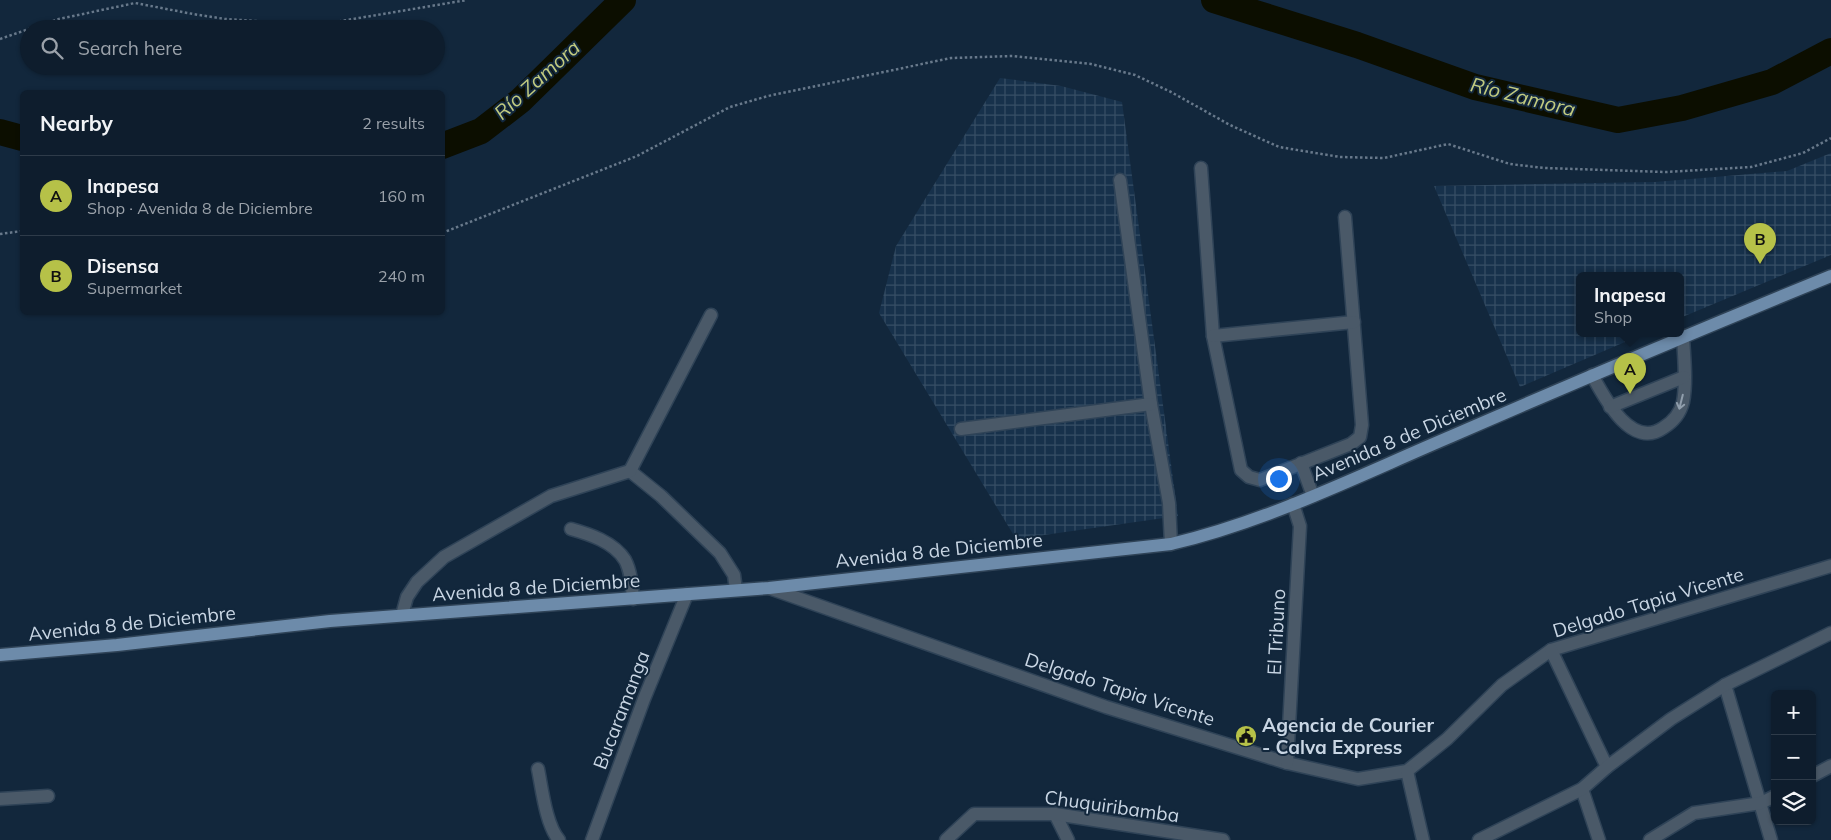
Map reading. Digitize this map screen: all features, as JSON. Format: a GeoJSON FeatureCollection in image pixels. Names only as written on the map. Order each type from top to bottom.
{"type":"FeatureCollection","features":[{"type":"Feature","properties":{"kind":"main road","name":"Avenida 8 de Diciembre"},"geometry":{"type":"LineString","coordinates":[[1684,337],[1831,276]]}},
{"type":"Feature","properties":{"kind":"main road","name":"Avenida 8 de Diciembre"},"geometry":{"type":"LineString","coordinates":[[0,655],[402,615],[768,588],[1171,544],[1208,535],[1313,496],[1683,337]]}},
{"type":"Feature","properties":{"kind":"street"},"geometry":{"type":"LineString","coordinates":[[1201,168],[1213,336],[1241,470],[1249,477],[1260,480],[1351,444],[1360,437],[1362,425],[1345,217]]}},
{"type":"Feature","properties":{"kind":"street"},"geometry":{"type":"LineString","coordinates":[[1120,180],[1151,404],[1169,504],[1171,544]]}},
{"type":"Feature","properties":{"kind":"street"},"geometry":{"type":"LineString","coordinates":[[402,615],[407,597],[417,582],[444,557],[551,496],[630,471],[710,315]]}},
{"type":"Feature","properties":{"kind":"street"},"geometry":{"type":"LineString","coordinates":[[1213,336],[1354,322]]}},
{"type":"Feature","properties":{"kind":"street"},"geometry":{"type":"LineString","coordinates":[[1592,375],[1610,407],[1624,424],[1642,433],[1660,431],[1675,420],[1683,402],[1683,337]]}},
{"type":"Feature","properties":{"kind":"street"},"geometry":{"type":"LineString","coordinates":[[1610,407],[1684,378]]}},
{"type":"Feature","properties":{"kind":"street"},"geometry":{"type":"LineString","coordinates":[[961,429],[1151,404]]}},
{"type":"Feature","properties":{"kind":"street"},"geometry":{"type":"LineString","coordinates":[[1301,463],[1313,496]]}},
{"type":"Feature","properties":{"kind":"street"},"geometry":{"type":"LineString","coordinates":[[630,471],[661,496],[720,553],[734,575],[736,590]]}},
{"type":"Feature","properties":{"kind":"street","name":"El Tribuno"},"geometry":{"type":"LineString","coordinates":[[1287,762],[1300,526],[1293,504]]}},
{"type":"Feature","properties":{"kind":"street"},"geometry":{"type":"LineString","coordinates":[[571,529],[608,543],[624,560],[631,580],[634,598]]}},
{"type":"Feature","properties":{"kind":"street","name":"Delgado Tapia Vicente"},"geometry":{"type":"LineString","coordinates":[[768,588],[1106,707],[1287,762],[1358,779],[1407,771],[1447,739],[1502,685],[1551,650],[1831,566]]}},
{"type":"Feature","properties":{"kind":"street","name":"Bucaramanga"},"geometry":{"type":"LineString","coordinates":[[592,840],[644,699],[687,594]]}},
{"type":"Feature","properties":{"kind":"street"},"geometry":{"type":"LineString","coordinates":[[1479,840],[1582,789],[1607,767],[1671,719],[1725,685],[1831,633]]}},
{"type":"Feature","properties":{"kind":"street"},"geometry":{"type":"LineString","coordinates":[[1551,650],[1607,767]]}},
{"type":"Feature","properties":{"kind":"street"},"geometry":{"type":"LineString","coordinates":[[1725,685],[1771,840]]}},
{"type":"Feature","properties":{"kind":"street"},"geometry":{"type":"LineString","coordinates":[[1816,774],[1831,766]]}},
{"type":"Feature","properties":{"kind":"street"},"geometry":{"type":"LineString","coordinates":[[538,769],[549,818],[555,835],[559,840]]}},
{"type":"Feature","properties":{"kind":"street"},"geometry":{"type":"LineString","coordinates":[[1407,771],[1423,840]]}},
{"type":"Feature","properties":{"kind":"street"},"geometry":{"type":"LineString","coordinates":[[1582,789],[1599,840]]}},
{"type":"Feature","properties":{"kind":"street"},"geometry":{"type":"LineString","coordinates":[[0,799],[48,796]]}},
{"type":"Feature","properties":{"kind":"street"},"geometry":{"type":"LineString","coordinates":[[1650,840],[1694,813],[1761,803],[1771,798]]}},
{"type":"Feature","properties":{"kind":"street","name":"Chuquiribamba"},"geometry":{"type":"LineString","coordinates":[[946,840],[974,814],[1055,814],[1223,840]]}},
{"type":"Feature","properties":{"kind":"street"},"geometry":{"type":"LineString","coordinates":[[1055,814],[1068,840]]}},
{"type":"Feature","properties":{"kind":"path"},"geometry":{"type":"LineString","coordinates":[[347,20],[467,0]]}},
{"type":"Feature","properties":{"kind":"path"},"geometry":{"type":"LineString","coordinates":[[56,20],[135,3],[240,20]]}},
{"type":"Feature","properties":{"kind":"path"},"geometry":{"type":"LineString","coordinates":[[0,39],[20,32]]}},
{"type":"Feature","properties":{"kind":"path"},"geometry":{"type":"LineString","coordinates":[[445,232],[637,156],[730,107],[768,96],[951,58],[1013,56],[1091,64],[1135,75],[1171,92],[1230,126],[1279,147],[1340,157],[1384,158],[1448,144],[1510,164],[1544,168],[1666,172],[1751,167],[1803,153],[1831,138]]}},
{"type":"Feature","properties":{"kind":"path"},"geometry":{"type":"LineString","coordinates":[[0,234],[20,231]]}},
{"type":"Feature","properties":{"kind":"shaded area"},"geometry":{"type":"Polygon","coordinates":[[[1000,78],[1061,86],[1122,102],[1178,516],[1016,539],[879,313],[896,246],[1000,78]]]}},
{"type":"Feature","properties":{"kind":"shaded area"},"geometry":{"type":"Polygon","coordinates":[[[1831,153],[1831,255],[1684,316],[1684,272],[1576,272],[1576,337],[1637,337],[1520,387],[1434,186],[1655,182],[1787,171],[1831,153]]]}},
{"type":"Feature","properties":{"kind":"waterway","name":"Río Zamora"},"geometry":{"type":"LineString","coordinates":[[445,145],[481,131],[520,101],[623,0]]}},
{"type":"Feature","properties":{"kind":"waterway","name":"Río Zamora"},"geometry":{"type":"LineString","coordinates":[[1214,0],[1357,45],[1475,87],[1618,120],[1682,108],[1772,82],[1831,51]]}},
{"type":"Feature","properties":{"kind":"waterway","name":"Río Zamora"},"geometry":{"type":"LineString","coordinates":[[0,132],[20,137]]}},
{"type":"Feature","properties":{"kind":"place","name":"Disensa"},"geometry":{"type":"Point","coordinates":[1760,264]}},
{"type":"Feature","properties":{"kind":"place","name":"Inapesa"},"geometry":{"type":"Point","coordinates":[1630,394]}},
{"type":"Feature","properties":{"kind":"place","name":"Agencia de Courier - Calva Express"},"geometry":{"type":"Point","coordinates":[1246,736]}}]}
